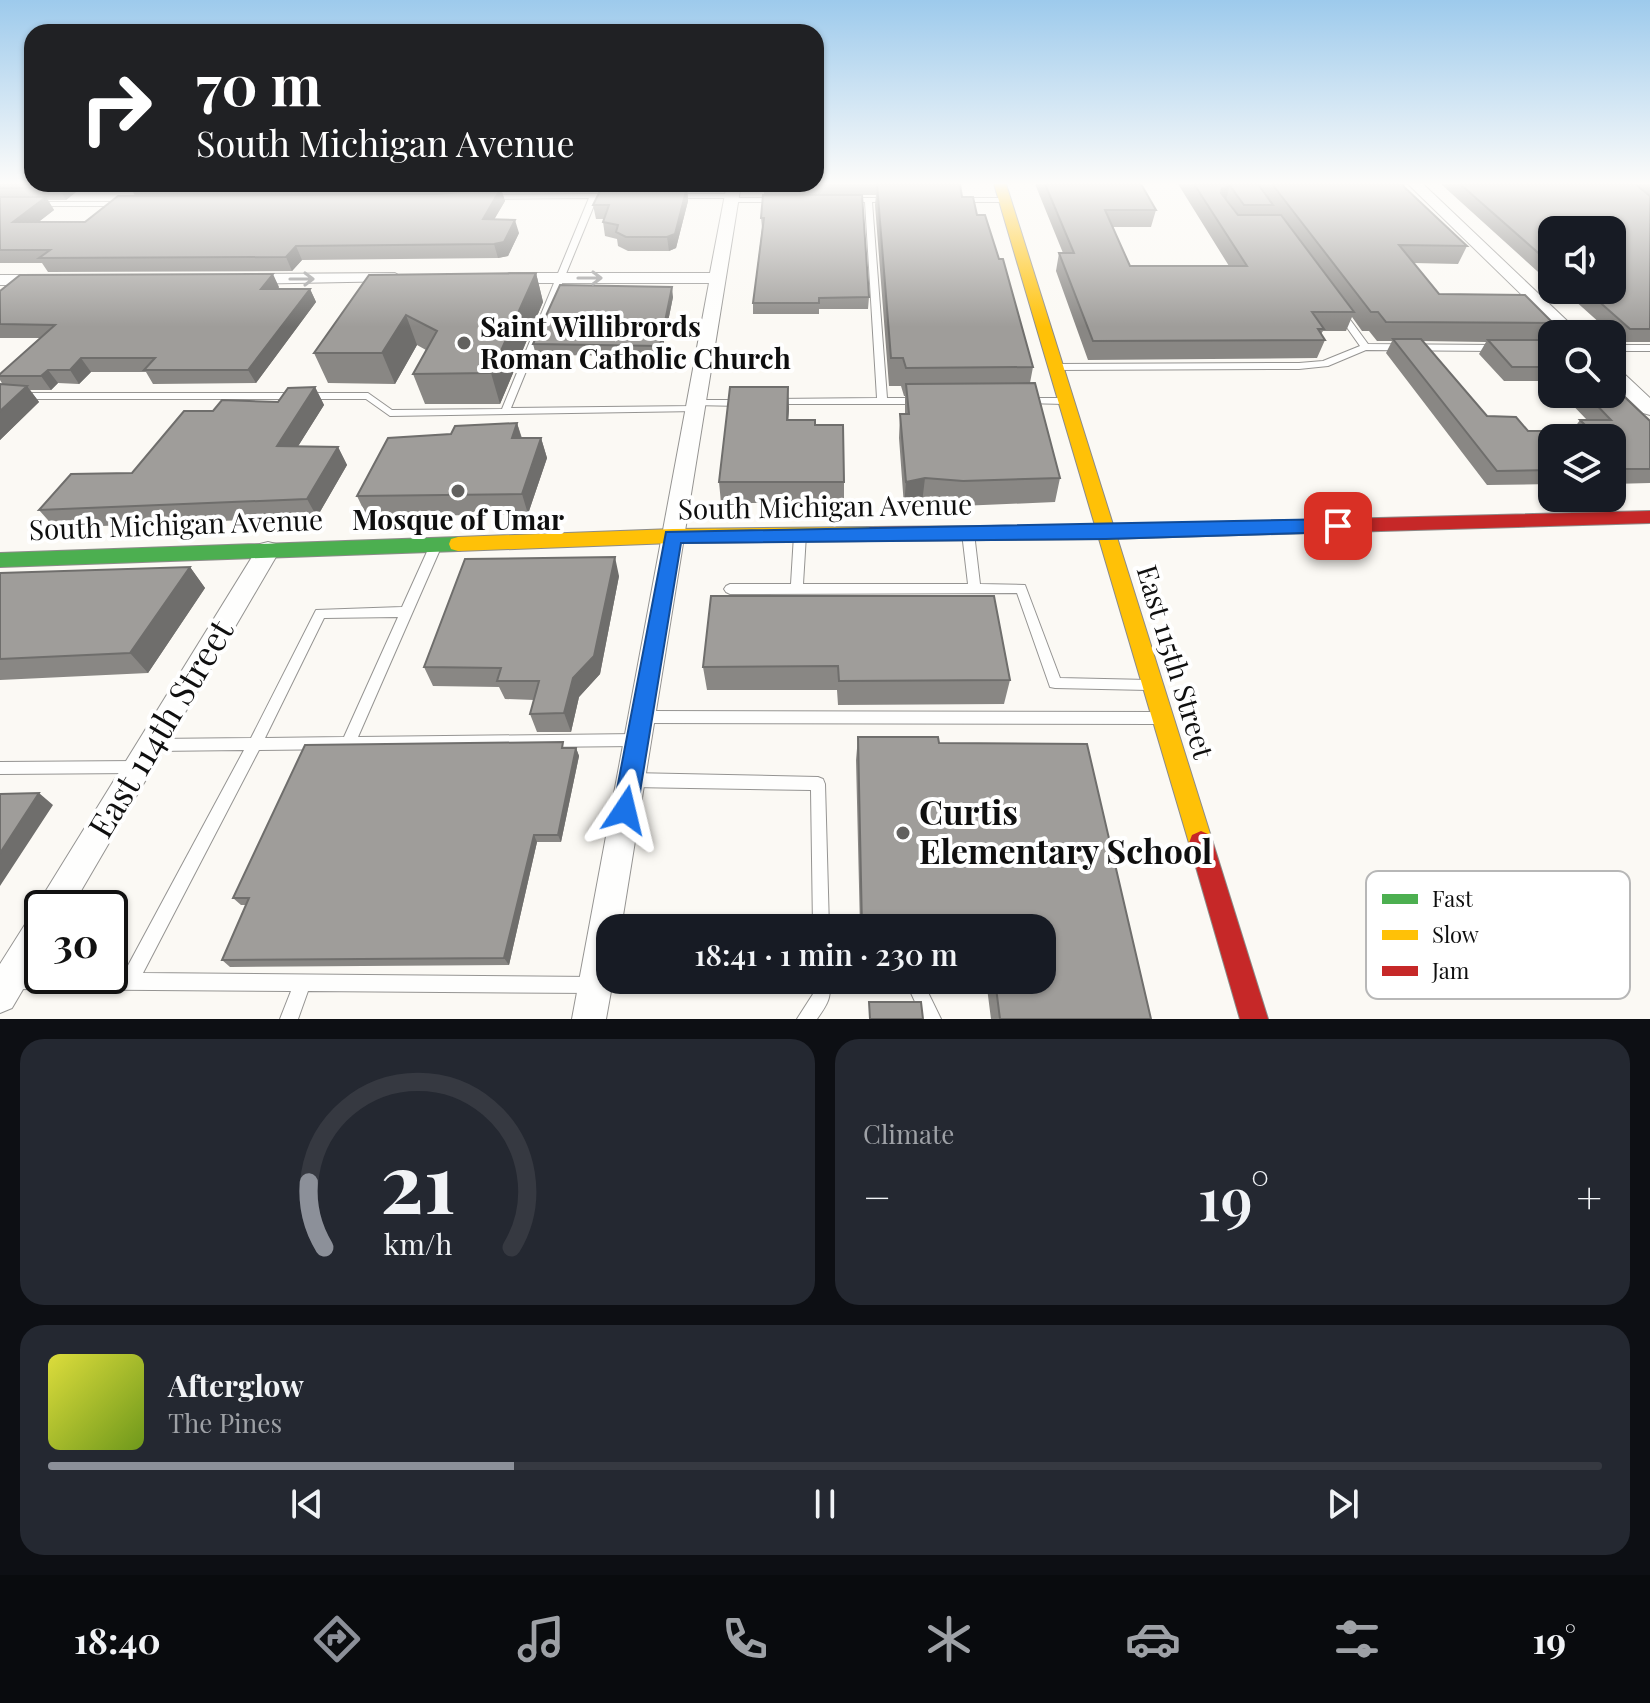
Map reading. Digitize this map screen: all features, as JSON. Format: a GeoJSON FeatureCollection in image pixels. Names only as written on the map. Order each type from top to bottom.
{"type":"FeatureCollection","features":[{"type":"Feature","properties":{"kind":"main road","name":"East 115th Street"},"geometry":{"type":"LineString","coordinates":[[1014,232],[1254,1019]]}},
{"type":"Feature","properties":{"kind":"main road","name":"South Michigan Avenue"},"geometry":{"type":"LineString","coordinates":[[0,560],[673,536],[1106,532],[1650,517]]}},
{"type":"Feature","properties":{"kind":"street"},"geometry":{"type":"LineString","coordinates":[[589,1019],[725,232]]}},
{"type":"Feature","properties":{"kind":"street"},"geometry":{"type":"LineString","coordinates":[[1465,232],[1557,320]]}},
{"type":"Feature","properties":{"kind":"street"},"geometry":{"type":"LineString","coordinates":[[233,279],[405,278]]}},
{"type":"Feature","properties":{"kind":"street"},"geometry":{"type":"LineString","coordinates":[[498,278],[717,278]]}},
{"type":"Feature","properties":{"kind":"street"},"geometry":{"type":"LineString","coordinates":[[0,280],[62,280]]}},
{"type":"Feature","properties":{"kind":"street"},"geometry":{"type":"LineString","coordinates":[[1626,386],[1650,409]]}},
{"type":"Feature","properties":{"kind":"street","name":"East 114th Street"},"geometry":{"type":"LineString","coordinates":[[64,890],[268,550]]}},
{"type":"Feature","properties":{"kind":"street"},"geometry":{"type":"LineString","coordinates":[[5,988],[24,956]]}},
{"type":"Feature","properties":{"kind":"lane"},"geometry":{"type":"LineString","coordinates":[[505,412],[579,232]]}},
{"type":"Feature","properties":{"kind":"lane"},"geometry":{"type":"LineString","coordinates":[[870,232],[882,401]]}},
{"type":"Feature","properties":{"kind":"lane"},"geometry":{"type":"LineString","coordinates":[[1330,299],[1365,347]]}},
{"type":"Feature","properties":{"kind":"lane"},"geometry":{"type":"LineString","coordinates":[[1056,367],[1299,366],[1325,364],[1365,347],[1505,348]]}},
{"type":"Feature","properties":{"kind":"lane"},"geometry":{"type":"LineString","coordinates":[[1626,348],[1650,348]]}},
{"type":"Feature","properties":{"kind":"lane"},"geometry":{"type":"LineString","coordinates":[[0,396],[368,396],[390,413],[927,401]]}},
{"type":"Feature","properties":{"kind":"lane"},"geometry":{"type":"LineString","coordinates":[[1016,401],[1065,401]]}},
{"type":"Feature","properties":{"kind":"lane"},"geometry":{"type":"LineString","coordinates":[[968,533],[975,588]]}},
{"type":"Feature","properties":{"kind":"lane"},"geometry":{"type":"LineString","coordinates":[[797,589],[800,535]]}},
{"type":"Feature","properties":{"kind":"lane"},"geometry":{"type":"LineString","coordinates":[[348,743],[436,544]]}},
{"type":"Feature","properties":{"kind":"lane"},"geometry":{"type":"LineString","coordinates":[[730,589],[1021,588],[1055,683],[1152,685]]}},
{"type":"Feature","properties":{"kind":"lane"},"geometry":{"type":"LineString","coordinates":[[129,982],[255,744],[320,613],[406,612]]}},
{"type":"Feature","properties":{"kind":"lane"},"geometry":{"type":"LineString","coordinates":[[0,768],[255,744],[348,743],[639,728],[1162,718]]}},
{"type":"Feature","properties":{"kind":"lane"},"geometry":{"type":"LineString","coordinates":[[630,780],[818,784],[821,914]]}},
{"type":"Feature","properties":{"kind":"lane"},"geometry":{"type":"LineString","coordinates":[[5,988],[129,982],[595,985]]}},
{"type":"Feature","properties":{"kind":"lane"},"geometry":{"type":"LineString","coordinates":[[289,1019],[303,983]]}},
{"type":"Feature","properties":{"kind":"lane"},"geometry":{"type":"LineString","coordinates":[[806,1019],[822,994]]}},
{"type":"Feature","properties":{"kind":"lane"},"geometry":{"type":"LineString","coordinates":[[920,994],[932,1019]]}},
{"type":"Feature","properties":{"kind":"building"},"geometry":{"type":"Polygon","coordinates":[[[0,232],[509,232],[504,242],[494,244],[296,246],[286,257],[39,258],[50,250],[0,250],[0,232]]]}},
{"type":"Feature","properties":{"kind":"building"},"geometry":{"type":"Polygon","coordinates":[[[616,232],[676,232],[667,237],[626,237],[616,232]]]}},
{"type":"Feature","properties":{"kind":"building"},"geometry":{"type":"Polygon","coordinates":[[[762,232],[865,232],[869,297],[819,298],[819,303],[753,303],[762,232]]]}},
{"type":"Feature","properties":{"kind":"building"},"geometry":{"type":"Polygon","coordinates":[[[881,232],[990,232],[999,259],[1003,259],[1033,367],[906,368],[903,358],[891,358],[881,232]]]}},
{"type":"Feature","properties":{"kind":"building"},"geometry":{"type":"Polygon","coordinates":[[[1065,232],[1115,232],[1130,266],[1247,266],[1225,232],[1293,232],[1354,312],[1312,312],[1324,329],[1318,329],[1325,340],[1093,341],[1059,253],[1074,253],[1065,232]]]}},
{"type":"Feature","properties":{"kind":"building"},"geometry":{"type":"Polygon","coordinates":[[[1309,232],[1452,232],[1467,246],[1399,245],[1439,294],[1525,295],[1550,320],[1538,320],[1538,323],[1386,322],[1378,312],[1371,312],[1309,232]]]}},
{"type":"Feature","properties":{"kind":"building"},"geometry":{"type":"Polygon","coordinates":[[[1514,232],[1538,232],[1538,253],[1514,232]]]}},
{"type":"Feature","properties":{"kind":"building"},"geometry":{"type":"Polygon","coordinates":[[[1626,232],[1650,232],[1650,329],[1630,329],[1626,320],[1620,320],[1602,304],[1626,304],[1626,232]]]}},
{"type":"Feature","properties":{"kind":"building"},"geometry":{"type":"Polygon","coordinates":[[[536,273],[491,373],[413,374],[437,331],[406,315],[382,353],[314,353],[369,275],[536,273]]]}},
{"type":"Feature","properties":{"kind":"building"},"geometry":{"type":"Polygon","coordinates":[[[273,274],[261,289],[310,289],[248,370],[144,370],[155,358],[81,358],[70,370],[48,370],[41,376],[0,376],[55,325],[0,324],[0,291],[20,275],[273,274]]]}},
{"type":"Feature","properties":{"kind":"building"},"geometry":{"type":"Polygon","coordinates":[[[560,285],[672,287],[660,346],[533,344],[560,285]]]}},
{"type":"Feature","properties":{"kind":"building"},"geometry":{"type":"Polygon","coordinates":[[[1393,339],[1421,339],[1487,416],[1516,417],[1528,431],[1538,431],[1538,470],[1497,471],[1393,339]]]}},
{"type":"Feature","properties":{"kind":"building"},"geometry":{"type":"Polygon","coordinates":[[[1488,340],[1538,340],[1538,367],[1512,367],[1488,340]]]}},
{"type":"Feature","properties":{"kind":"building"},"geometry":{"type":"Polygon","coordinates":[[[1035,383],[1060,478],[963,481],[925,478],[906,482],[900,414],[909,414],[906,384],[1035,383]]]}},
{"type":"Feature","properties":{"kind":"building"},"geometry":{"type":"Polygon","coordinates":[[[0,384],[27,386],[0,411],[0,384]]]}},
{"type":"Feature","properties":{"kind":"building"},"geometry":{"type":"Polygon","coordinates":[[[315,387],[277,446],[338,447],[307,499],[39,510],[71,474],[132,473],[184,411],[213,411],[222,400],[278,402],[288,388],[315,387]]]}},
{"type":"Feature","properties":{"kind":"building"},"geometry":{"type":"Polygon","coordinates":[[[730,387],[788,387],[787,420],[815,420],[815,425],[843,425],[844,482],[719,482],[730,387]]]}},
{"type":"Feature","properties":{"kind":"building"},"geometry":{"type":"Polygon","coordinates":[[[1626,398],[1650,421],[1650,469],[1626,469],[1626,424],[1584,424],[1580,420],[1611,420],[1599,408],[1626,408],[1626,398]]]}},
{"type":"Feature","properties":{"kind":"building"},"geometry":{"type":"Polygon","coordinates":[[[517,423],[512,438],[541,438],[522,494],[357,496],[388,438],[451,434],[455,426],[517,423]]]}},
{"type":"Feature","properties":{"kind":"building"},"geometry":{"type":"Polygon","coordinates":[[[615,557],[594,656],[573,678],[564,713],[530,714],[539,681],[497,681],[501,668],[424,667],[465,559],[615,557]]]}},
{"type":"Feature","properties":{"kind":"building"},"geometry":{"type":"Polygon","coordinates":[[[190,567],[130,653],[0,659],[0,573],[190,567]]]}},
{"type":"Feature","properties":{"kind":"building"},"geometry":{"type":"Polygon","coordinates":[[[711,596],[994,596],[1010,680],[839,681],[838,666],[703,667],[711,596]]]}},
{"type":"Feature","properties":{"kind":"building"},"geometry":{"type":"Polygon","coordinates":[[[858,737],[938,737],[939,743],[1087,744],[1151,1019],[1000,1019],[997,994],[1056,994],[1056,914],[862,914],[858,737]]]}},
{"type":"Feature","properties":{"kind":"building"},"geometry":{"type":"Polygon","coordinates":[[[563,742],[562,748],[576,748],[558,835],[534,835],[504,958],[222,960],[249,898],[233,898],[305,745],[563,742]]]}},
{"type":"Feature","properties":{"kind":"building"},"geometry":{"type":"Polygon","coordinates":[[[39,793],[0,853],[0,794],[39,793]]]}},
{"type":"Feature","properties":{"kind":"building"},"geometry":{"type":"Polygon","coordinates":[[[869,1002],[921,1002],[923,1019],[870,1019],[869,1002]]]}},
{"type":"Feature","properties":{"kind":"traffic: fast"},"geometry":{"type":"LineString","coordinates":[[0,560],[458,544]]}},
{"type":"Feature","properties":{"kind":"traffic: slow"},"geometry":{"type":"LineString","coordinates":[[1015,232],[1201,843]]}},
{"type":"Feature","properties":{"kind":"traffic: slow"},"geometry":{"type":"LineString","coordinates":[[458,544],[673,536],[870,534]]}},
{"type":"Feature","properties":{"kind":"traffic: jam"},"geometry":{"type":"LineString","coordinates":[[870,534],[1106,532],[1650,517]]}},
{"type":"Feature","properties":{"kind":"traffic: jam"},"geometry":{"type":"LineString","coordinates":[[1201,843],[1254,1019]]}},
{"type":"Feature","properties":{"kind":"place","name":"Saint Willibrords Roman Catholic Church"},"geometry":{"type":"Point","coordinates":[464,343]}},
{"type":"Feature","properties":{"kind":"place","name":"Mosque of Umar"},"geometry":{"type":"Point","coordinates":[458,491]}},
{"type":"Feature","properties":{"kind":"place","name":"Curtis Elementary School"},"geometry":{"type":"Point","coordinates":[903,833]}},
{"type":"Feature","properties":{"kind":"route"},"geometry":{"type":"LineString","coordinates":[[625,810],[673,536],[1106,532],[1338,526]]}}]}
